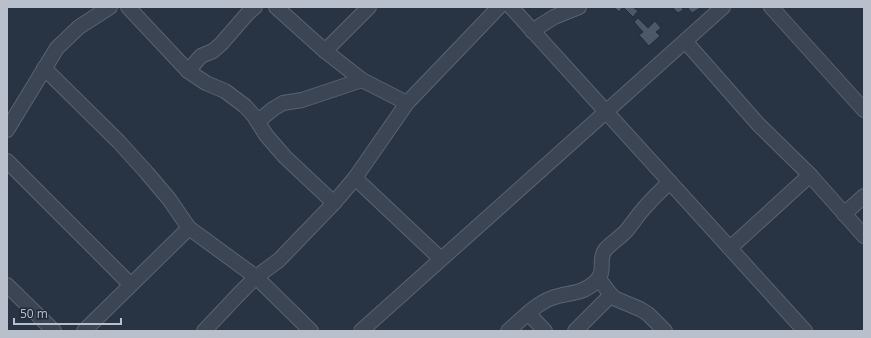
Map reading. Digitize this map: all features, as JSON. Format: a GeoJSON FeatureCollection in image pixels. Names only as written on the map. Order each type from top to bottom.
{"type":"FeatureCollection","features":[{"type":"Feature","properties":{"kind":"street"},"geometry":{"type":"LineString","coordinates":[[7,130],[57,48],[79,27],[110,7]]}},
{"type":"Feature","properties":{"kind":"street"},"geometry":{"type":"LineString","coordinates":[[128,7],[188,70],[206,83],[225,91],[234,97],[249,111],[285,157],[334,203]]}},
{"type":"Feature","properties":{"kind":"street"},"geometry":{"type":"LineString","coordinates":[[276,7],[325,51],[362,80],[407,103]]}},
{"type":"Feature","properties":{"kind":"street"},"geometry":{"type":"LineString","coordinates":[[325,51],[369,7]]}},
{"type":"Feature","properties":{"kind":"street"},"geometry":{"type":"LineString","coordinates":[[204,331],[256,277],[279,260],[334,203],[354,178],[407,103],[499,7]]}},
{"type":"Feature","properties":{"kind":"street"},"geometry":{"type":"LineString","coordinates":[[511,7],[805,331]]}},
{"type":"Feature","properties":{"kind":"street"},"geometry":{"type":"LineString","coordinates":[[532,31],[554,17],[579,7]]}},
{"type":"Feature","properties":{"kind":"street"},"geometry":{"type":"LineString","coordinates":[[361,331],[376,326],[441,260],[723,7]]}},
{"type":"Feature","properties":{"kind":"street"},"geometry":{"type":"LineString","coordinates":[[771,7],[864,110]]}},
{"type":"Feature","properties":{"kind":"street"},"geometry":{"type":"LineString","coordinates":[[188,70],[201,56],[218,48],[248,9]]}},
{"type":"Feature","properties":{"kind":"street"},"geometry":{"type":"LineString","coordinates":[[685,41],[758,124],[810,175],[864,236]]}},
{"type":"Feature","properties":{"kind":"street"},"geometry":{"type":"LineString","coordinates":[[44,68],[119,142],[169,199],[189,228],[256,277],[311,331]]}},
{"type":"Feature","properties":{"kind":"street"},"geometry":{"type":"LineString","coordinates":[[258,121],[273,109],[283,104],[302,100],[362,80]]}},
{"type":"Feature","properties":{"kind":"street"},"geometry":{"type":"LineString","coordinates":[[7,161],[130,284]]}},
{"type":"Feature","properties":{"kind":"street"},"geometry":{"type":"LineString","coordinates":[[730,248],[810,175]]}},
{"type":"Feature","properties":{"kind":"street"},"geometry":{"type":"LineString","coordinates":[[354,178],[441,260]]}},
{"type":"Feature","properties":{"kind":"street"},"geometry":{"type":"LineString","coordinates":[[508,331],[528,313],[552,298],[586,289],[599,279],[602,269],[601,257],[605,250],[628,229],[649,203],[670,182]]}},
{"type":"Feature","properties":{"kind":"street"},"geometry":{"type":"LineString","coordinates":[[844,214],[864,196]]}},
{"type":"Feature","properties":{"kind":"street"},"geometry":{"type":"LineString","coordinates":[[84,331],[130,284],[189,228]]}},
{"type":"Feature","properties":{"kind":"street"},"geometry":{"type":"LineString","coordinates":[[599,279],[611,295],[616,299],[648,314],[665,331]]}},
{"type":"Feature","properties":{"kind":"street"},"geometry":{"type":"LineString","coordinates":[[7,285],[54,331]]}},
{"type":"Feature","properties":{"kind":"street"},"geometry":{"type":"LineString","coordinates":[[575,331],[611,295]]}},
{"type":"Feature","properties":{"kind":"street"},"geometry":{"type":"LineString","coordinates":[[528,313],[545,331]]}},
{"type":"Feature","properties":{"kind":"building"},"geometry":{"type":"Polygon","coordinates":[[[614,7],[623,7],[619,12],[614,7]]]}},
{"type":"Feature","properties":{"kind":"building"},"geometry":{"type":"Polygon","coordinates":[[[623,7],[633,7],[638,11],[633,17],[623,7]]]}},
{"type":"Feature","properties":{"kind":"building"},"geometry":{"type":"Polygon","coordinates":[[[672,7],[682,7],[683,10],[678,13],[672,7]]]}},
{"type":"Feature","properties":{"kind":"building"},"geometry":{"type":"Polygon","coordinates":[[[687,7],[699,7],[700,8],[692,13],[687,7]]]}},
{"type":"Feature","properties":{"kind":"building"},"geometry":{"type":"Polygon","coordinates":[[[638,18],[648,28],[655,21],[661,28],[656,32],[660,36],[649,46],[639,35],[643,32],[634,22],[638,18]]]}}]}
